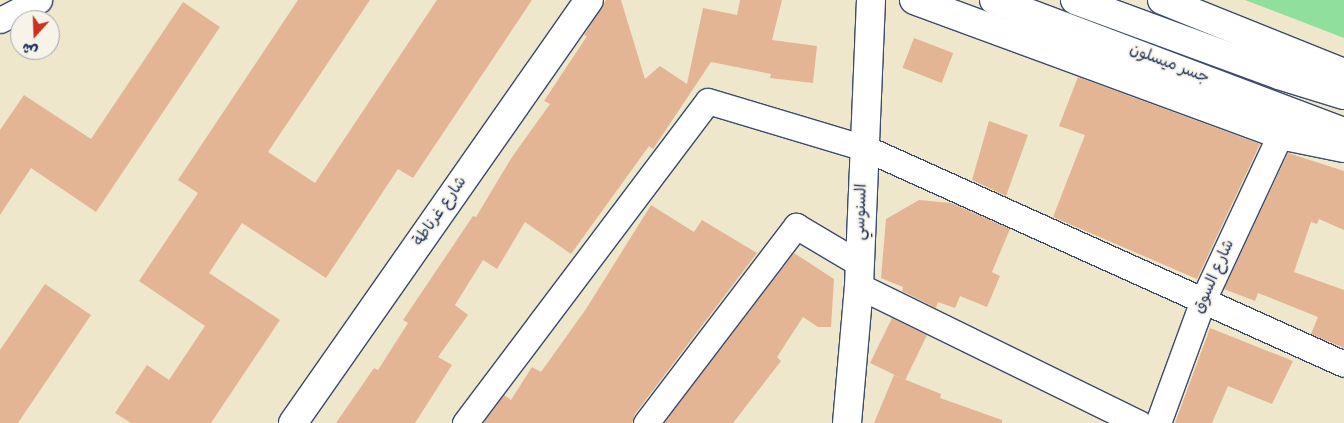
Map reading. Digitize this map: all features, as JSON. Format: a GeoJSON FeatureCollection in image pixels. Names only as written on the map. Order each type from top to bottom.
{"type":"FeatureCollection","features":[{"type":"Feature","properties":{"kind":"main road","name":"شارع غرناطة"},"geometry":{"type":"LineString","coordinates":[[293,423],[588,0]]}},
{"type":"Feature","properties":{"kind":"main road","name":"السنوسي"},"geometry":{"type":"LineString","coordinates":[[847,423],[860,275],[871,0]]}},
{"type":"Feature","properties":{"kind":"main road"},"geometry":{"type":"LineString","coordinates":[[914,0],[1280,135],[1344,148]]}},
{"type":"Feature","properties":{"kind":"main road","name":"جسر ميسلون"},"geometry":{"type":"LineString","coordinates":[[994,0],[1344,132]]}},
{"type":"Feature","properties":{"kind":"main road","name":"جسر ميسلون"},"geometry":{"type":"LineString","coordinates":[[1075,0],[1278,75],[1344,95]]}},
{"type":"Feature","properties":{"kind":"main road"},"geometry":{"type":"LineString","coordinates":[[1162,0],[1344,73]]}},
{"type":"Feature","properties":{"kind":"street"},"geometry":{"type":"LineString","coordinates":[[0,19],[39,0]]}},
{"type":"Feature","properties":{"kind":"street"},"geometry":{"type":"LineString","coordinates":[[465,423],[708,101],[865,148],[1344,364]]}},
{"type":"Feature","properties":{"kind":"street","name":"شارع السوق"},"geometry":{"type":"LineString","coordinates":[[1158,423],[1203,300],[1280,135]]}},
{"type":"Feature","properties":{"kind":"street"},"geometry":{"type":"LineString","coordinates":[[646,423],[796,226],[860,275],[1139,423]]}},
{"type":"Feature","properties":{"kind":"green space"},"geometry":{"type":"Polygon","coordinates":[[[1245,0],[1344,0],[1344,38],[1245,0]]]}},
{"type":"Feature","properties":{"kind":"building"},"geometry":{"type":"Polygon","coordinates":[[[298,0],[370,0],[268,152],[315,183],[437,0],[532,0],[413,178],[398,169],[326,278],[242,223],[209,273],[280,320],[211,423],[131,423],[115,413],[147,365],[169,380],[205,326],[139,281],[198,193],[178,180],[298,0]]]}},
{"type":"Feature","properties":{"kind":"building"},"geometry":{"type":"Polygon","coordinates":[[[606,0],[621,0],[645,79],[660,66],[687,84],[703,8],[737,15],[740,0],[782,0],[772,40],[817,46],[813,83],[770,78],[771,74],[711,62],[653,149],[649,146],[571,254],[525,222],[497,269],[483,260],[455,305],[468,315],[438,357],[452,365],[415,423],[336,423],[374,368],[378,370],[408,323],[403,320],[473,216],[476,217],[512,157],[550,104],[544,101],[587,36],[584,35],[606,0]]]}},
{"type":"Feature","properties":{"kind":"building"},"geometry":{"type":"Polygon","coordinates":[[[183,2],[220,27],[96,212],[31,168],[0,215],[0,130],[24,95],[91,139],[183,2]]]}},
{"type":"Feature","properties":{"kind":"building"},"geometry":{"type":"Polygon","coordinates":[[[914,38],[953,53],[942,83],[903,68],[914,38]]]}},
{"type":"Feature","properties":{"kind":"building"},"geometry":{"type":"Polygon","coordinates":[[[1078,77],[1260,144],[1197,279],[1053,217],[1085,135],[1059,126],[1078,77]]]}},
{"type":"Feature","properties":{"kind":"building"},"geometry":{"type":"Polygon","coordinates":[[[989,121],[1028,135],[1006,196],[972,180],[989,121]]]}},
{"type":"Feature","properties":{"kind":"building"},"geometry":{"type":"Polygon","coordinates":[[[1288,153],[1344,171],[1344,230],[1319,219],[1317,224],[1311,222],[1294,272],[1344,290],[1344,348],[1311,334],[1318,317],[1258,293],[1255,301],[1224,289],[1288,153]]]}},
{"type":"Feature","properties":{"kind":"building"},"geometry":{"type":"Polygon","coordinates":[[[919,200],[951,203],[1010,229],[992,272],[1000,276],[987,307],[960,296],[955,308],[938,302],[936,308],[902,291],[903,287],[881,278],[886,219],[919,200]]]}},
{"type":"Feature","properties":{"kind":"building"},"geometry":{"type":"Polygon","coordinates":[[[651,205],[694,232],[702,220],[757,253],[635,414],[632,423],[483,423],[504,395],[511,400],[532,367],[541,372],[586,309],[651,205]]]}},
{"type":"Feature","properties":{"kind":"building"},"geometry":{"type":"Polygon","coordinates":[[[794,253],[834,279],[831,327],[818,327],[803,317],[777,357],[781,361],[733,423],[664,423],[794,253]]]}},
{"type":"Feature","properties":{"kind":"building"},"geometry":{"type":"Polygon","coordinates":[[[45,284],[91,315],[18,423],[0,423],[0,350],[45,284]]]}},
{"type":"Feature","properties":{"kind":"building"},"geometry":{"type":"Polygon","coordinates":[[[892,318],[927,335],[905,380],[870,363],[892,318]]]}},
{"type":"Feature","properties":{"kind":"building"},"geometry":{"type":"Polygon","coordinates":[[[1210,328],[1293,361],[1272,404],[1228,386],[1212,423],[1175,423],[1210,328]]]}},
{"type":"Feature","properties":{"kind":"building"},"geometry":{"type":"Polygon","coordinates":[[[894,375],[941,394],[940,398],[1002,420],[1002,423],[874,423],[894,375]]]}}]}
